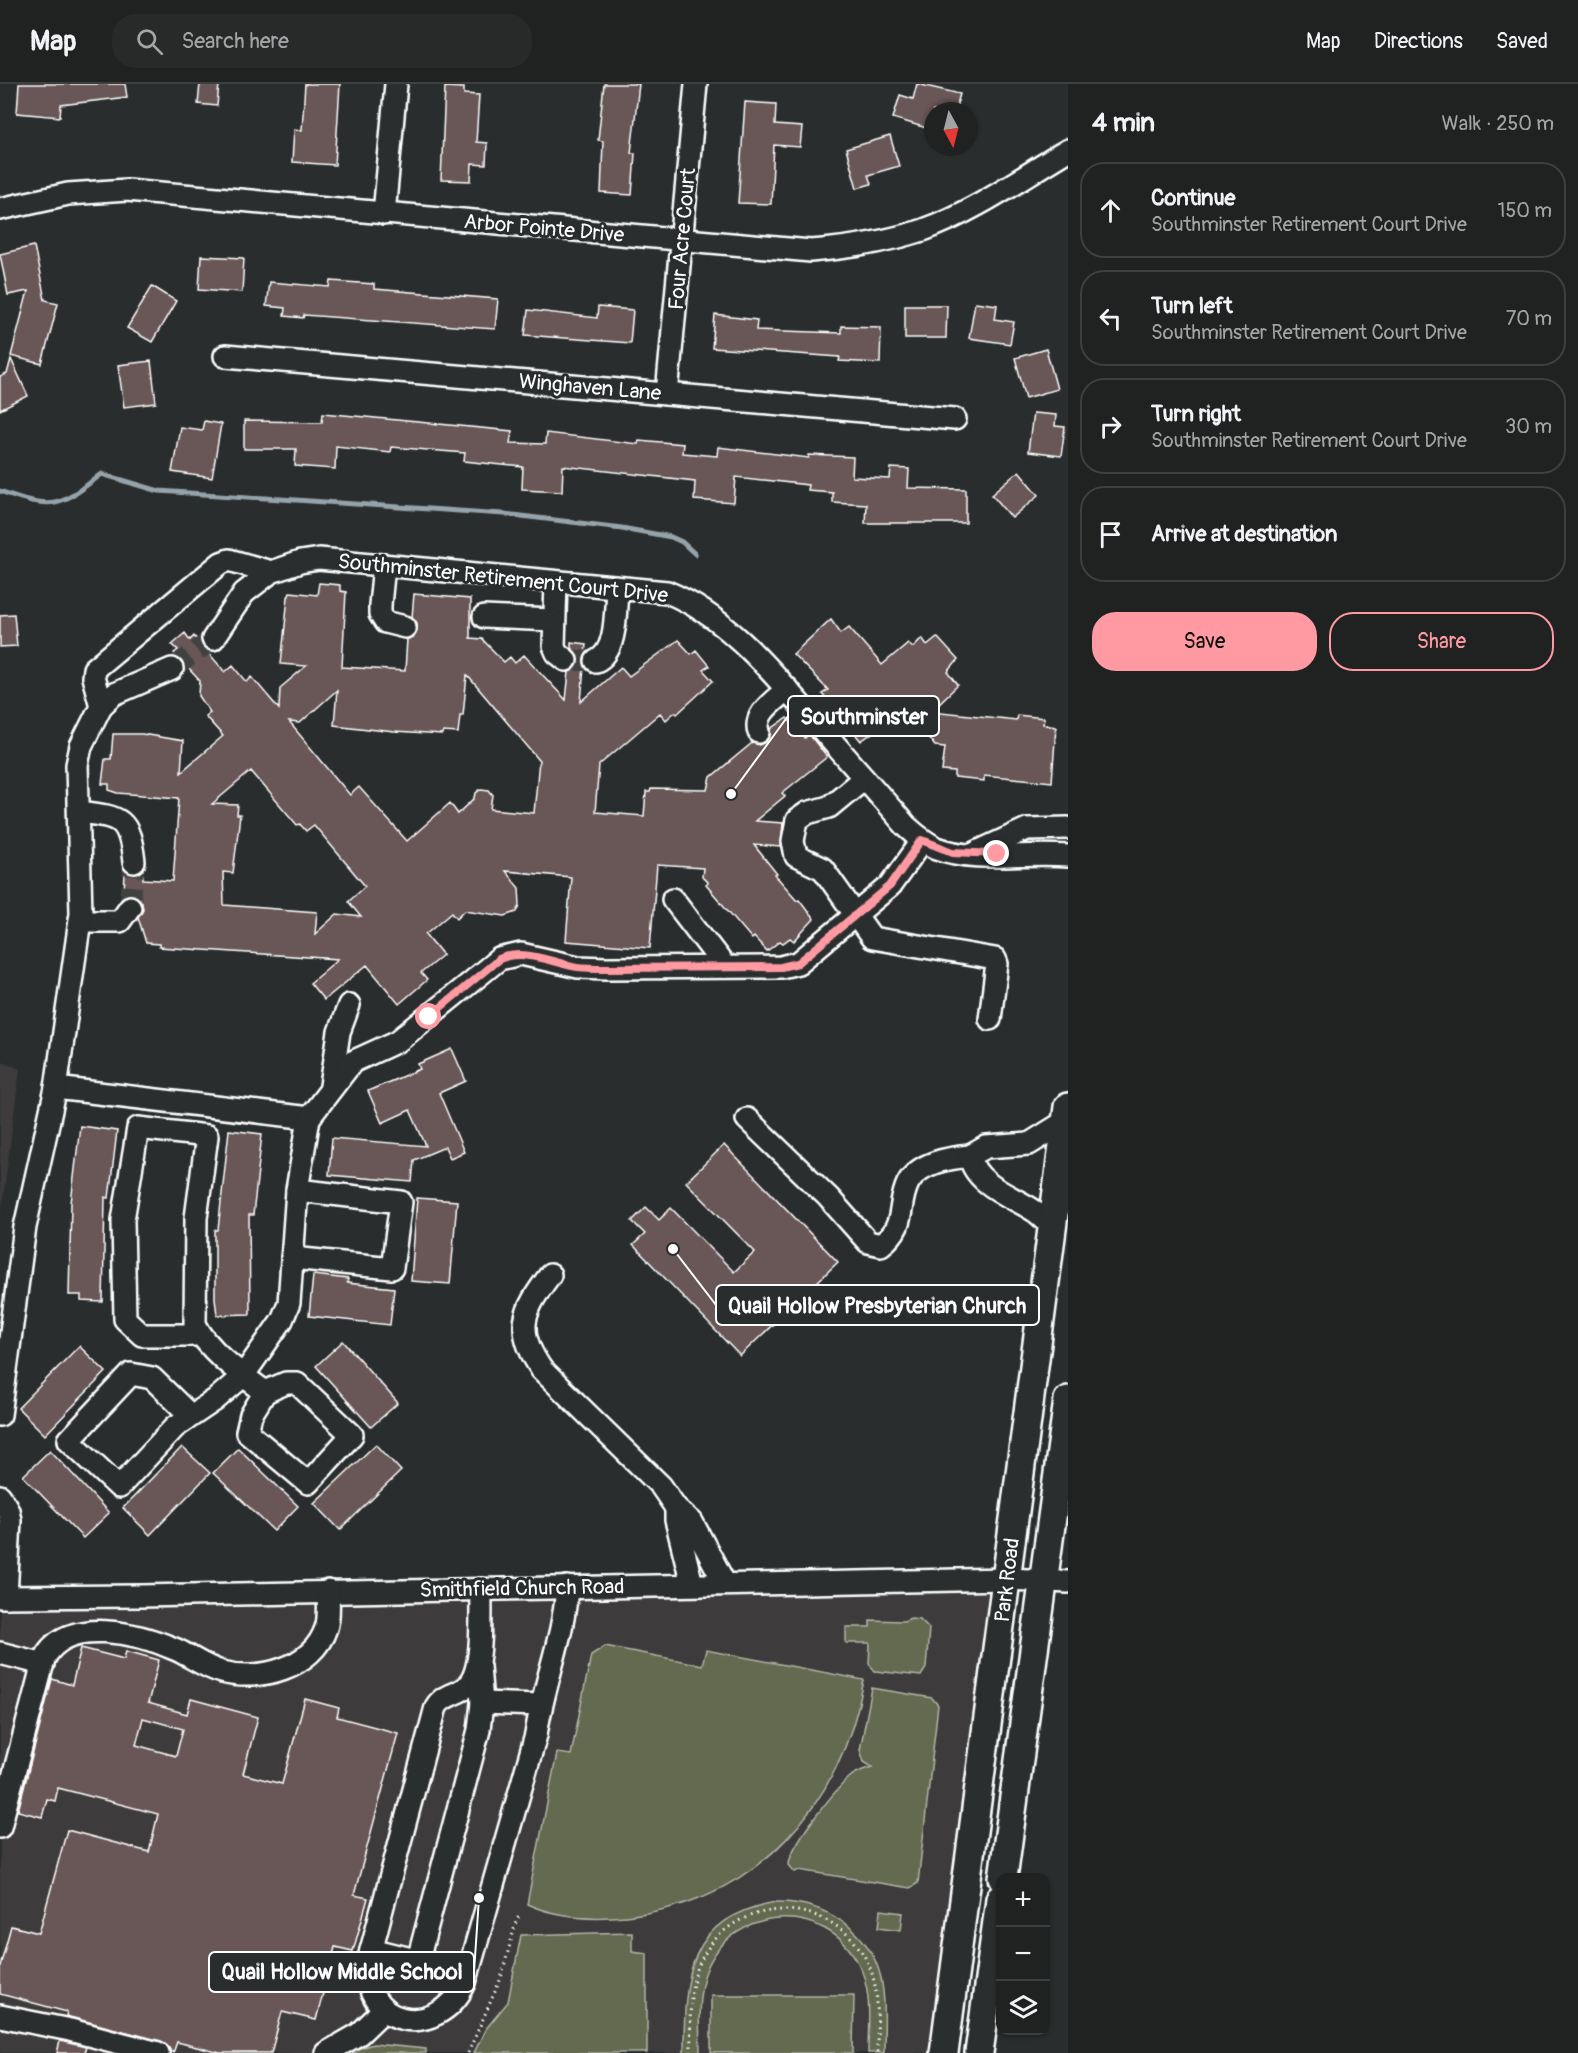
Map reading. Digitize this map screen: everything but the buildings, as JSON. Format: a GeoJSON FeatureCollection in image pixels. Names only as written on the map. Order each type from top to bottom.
{"type":"FeatureCollection","features":[{"type":"Feature","properties":{"kind":"main road","name":"Park Road"},"geometry":{"type":"LineString","coordinates":[[944,2053],[1008,1579],[1067,1114]]}},
{"type":"Feature","properties":{"kind":"main road","name":"Park Road"},"geometry":{"type":"LineString","coordinates":[[1004,1873],[1056,1581],[1068,1400]]}},
{"type":"Feature","properties":{"kind":"main road"},"geometry":{"type":"LineString","coordinates":[[979,2053],[996,1927]]}},
{"type":"Feature","properties":{"kind":"street"},"geometry":{"type":"LineString","coordinates":[[384,214],[396,84]]}},
{"type":"Feature","properties":{"kind":"street","name":"Four Acre Court"},"geometry":{"type":"LineString","coordinates":[[667,394],[696,84]]}},
{"type":"Feature","properties":{"kind":"street","name":"Arbor Pointe Drive"},"geometry":{"type":"LineString","coordinates":[[0,209],[68,194],[117,190],[682,240],[811,250],[852,248],[925,229],[958,214],[1068,150]]}},
{"type":"Feature","properties":{"kind":"street","name":"Winghaven Lane"},"geometry":{"type":"LineString","coordinates":[[225,356],[955,419]]}},
{"type":"Feature","properties":{"kind":"street","name":"Southminster Retirement Court Drive"},"geometry":{"type":"LineString","coordinates":[[213,639],[244,593],[271,572],[319,559],[667,592],[691,602],[712,616],[787,689],[906,826],[922,840],[935,847],[971,855],[1068,856]]}},
{"type":"Feature","properties":{"kind":"street"},"geometry":{"type":"LineString","coordinates":[[100,706],[93,677],[94,669],[221,563],[229,560],[271,572]]}},
{"type":"Feature","properties":{"kind":"street"},"geometry":{"type":"LineString","coordinates":[[384,565],[380,614],[385,622],[405,627]]}},
{"type":"Feature","properties":{"kind":"street"},"geometry":{"type":"LineString","coordinates":[[556,582],[553,620],[554,646],[566,660]]}},
{"type":"Feature","properties":{"kind":"street"},"geometry":{"type":"LineString","coordinates":[[596,661],[602,658],[610,644],[618,588]]}},
{"type":"Feature","properties":{"kind":"street"},"geometry":{"type":"LineString","coordinates":[[484,617],[553,620]]}},
{"type":"Feature","properties":{"kind":"street"},"geometry":{"type":"LineString","coordinates":[[0,1415],[25,1227],[56,1088],[80,921],[77,765],[81,746],[100,706],[114,694],[172,669]]}},
{"type":"Feature","properties":{"kind":"street"},"geometry":{"type":"LineString","coordinates":[[759,732],[756,724],[758,716],[787,689]]}},
{"type":"Feature","properties":{"kind":"street"},"geometry":{"type":"LineString","coordinates":[[864,778],[829,807],[807,813],[797,820],[793,841],[796,856],[823,869],[872,938],[995,959],[997,964],[990,1019]]}},
{"type":"Feature","properties":{"kind":"street"},"geometry":{"type":"LineString","coordinates":[[79,812],[103,815],[125,824],[131,835],[134,862]]}},
{"type":"Feature","properties":{"kind":"street"},"geometry":{"type":"LineString","coordinates":[[971,855],[1027,829],[1068,828]]}},
{"type":"Feature","properties":{"kind":"street"},"geometry":{"type":"LineString","coordinates":[[190,1416],[152,1378],[131,1374],[69,1440],[119,1487],[175,1427],[215,1400],[243,1376],[282,1320],[289,1303],[297,1190],[309,1118],[352,1062],[398,1041],[499,959],[511,954],[521,954],[578,967],[781,967],[798,963],[890,886],[922,840]]}},
{"type":"Feature","properties":{"kind":"street"},"geometry":{"type":"LineString","coordinates":[[673,899],[725,967]]}},
{"type":"Feature","properties":{"kind":"street"},"geometry":{"type":"LineString","coordinates":[[80,921],[120,921],[127,915],[130,907]]}},
{"type":"Feature","properties":{"kind":"street"},"geometry":{"type":"LineString","coordinates":[[330,1089],[339,1032],[349,1005]]}},
{"type":"Feature","properties":{"kind":"street"},"geometry":{"type":"LineString","coordinates":[[56,1088],[309,1118]]}},
{"type":"Feature","properties":{"kind":"street"},"geometry":{"type":"LineString","coordinates":[[747,1119],[828,1197],[868,1242],[881,1245],[899,1227],[909,1182],[925,1168],[944,1159],[970,1156],[986,1147],[1029,1144],[1067,1114]]}},
{"type":"Feature","properties":{"kind":"street"},"geometry":{"type":"LineString","coordinates":[[200,1335],[142,1335],[125,1319],[123,1220],[138,1128],[207,1136],[196,1218],[195,1324],[200,1335],[243,1376],[265,1392]]}},
{"type":"Feature","properties":{"kind":"street"},"geometry":{"type":"LineString","coordinates":[[970,1156],[971,1165],[990,1184],[1052,1225]]}},
{"type":"Feature","properties":{"kind":"street"},"geometry":{"type":"LineString","coordinates":[[292,1258],[392,1268],[401,1202],[297,1190]]}},
{"type":"Feature","properties":{"kind":"street"},"geometry":{"type":"LineString","coordinates":[[550,1275],[529,1303],[524,1329],[531,1355],[542,1370],[661,1486],[676,1508],[692,1522],[725,1584]]}},
{"type":"Feature","properties":{"kind":"street"},"geometry":{"type":"LineString","coordinates":[[286,1383],[297,1383],[352,1435],[308,1483],[247,1432],[251,1415],[265,1392],[286,1383]]}},
{"type":"Feature","properties":{"kind":"street"},"geometry":{"type":"LineString","coordinates":[[0,1496],[8,1510],[10,1521],[3,1597]]}},
{"type":"Feature","properties":{"kind":"street"},"geometry":{"type":"LineString","coordinates":[[676,1508],[676,1520],[692,1584]]}},
{"type":"Feature","properties":{"kind":"street","name":"Smithfield Church Road"},"geometry":{"type":"LineString","coordinates":[[3,1597],[1008,1579],[1056,1581]]}},
{"type":"Feature","properties":{"kind":"street"},"geometry":{"type":"LineString","coordinates":[[478,1660],[470,1683],[444,1698],[436,1707],[367,1970],[374,1998],[395,2018],[406,2020],[437,2015],[456,1998],[468,1973],[536,1735],[567,1587]]}},
{"type":"Feature","properties":{"kind":"street"},"geometry":{"type":"LineString","coordinates":[[418,1960],[477,1742],[482,1703],[478,1660],[481,1589]]}},
{"type":"Feature","properties":{"kind":"street"},"geometry":{"type":"LineString","coordinates":[[0,1827],[43,1664],[49,1650],[63,1639],[81,1633],[106,1632],[160,1643],[220,1672],[244,1676],[270,1673],[302,1659],[318,1644],[327,1625],[328,1592]]}},
{"type":"Feature","properties":{"kind":"street"},"geometry":{"type":"LineString","coordinates":[[0,1653],[43,1664]]}},
{"type":"Feature","properties":{"kind":"street"},"geometry":{"type":"LineString","coordinates":[[482,1703],[541,1705]]}},
{"type":"Feature","properties":{"kind":"street"},"geometry":{"type":"LineString","coordinates":[[372,1949],[468,1973]]}},
{"type":"Feature","properties":{"kind":"street"},"geometry":{"type":"LineString","coordinates":[[326,2053],[359,2034],[384,2010]]}},
{"type":"Feature","properties":{"kind":"street"},"geometry":{"type":"LineString","coordinates":[[0,2016],[70,2030],[159,2053]]}},
{"type":"Feature","properties":{"kind":"path"},"geometry":{"type":"LineString","coordinates":[[691,2053],[692,1987],[698,1966],[707,1950],[725,1930],[740,1920],[757,1913],[784,1909],[810,1913],[827,1920],[849,1936],[861,1950],[869,1966],[876,1992],[877,2053]]}},
{"type":"Feature","properties":{"kind":"path"},"geometry":{"type":"LineString","coordinates":[[468,2053],[501,1978],[520,1914]]}},
{"type":"Feature","properties":{"kind":"shaded area"},"geometry":{"type":"Polygon","coordinates":[[[0,1060],[20,1069],[0,1221],[0,1060]]]}},
{"type":"Feature","properties":{"kind":"shaded area"},"geometry":{"type":"Polygon","coordinates":[[[998,1583],[937,2053],[0,2053],[0,1603],[998,1583]]]}},
{"type":"Feature","properties":{"kind":"green space"},"geometry":{"type":"Polygon","coordinates":[[[911,1618],[920,1619],[929,1628],[926,1668],[921,1676],[875,1671],[869,1664],[870,1643],[846,1643],[846,1627],[870,1627],[870,1620],[904,1621],[911,1618]]]}},
{"type":"Feature","properties":{"kind":"green space"},"geometry":{"type":"Polygon","coordinates":[[[605,1646],[702,1665],[706,1650],[864,1680],[853,1725],[836,1768],[814,1806],[786,1840],[753,1868],[715,1891],[673,1907],[614,1917],[563,1915],[527,1904],[557,1753],[571,1755],[591,1655],[605,1646]]]}},
{"type":"Feature","properties":{"kind":"green space"},"geometry":{"type":"Polygon","coordinates":[[[872,1688],[932,1698],[938,1705],[918,1883],[910,1888],[799,1870],[795,1872],[789,1865],[796,1845],[804,1832],[834,1793],[852,1775],[872,1767],[864,1762],[860,1750],[872,1688]]]}},
{"type":"Feature","properties":{"kind":"green space"},"geometry":{"type":"Polygon","coordinates":[[[776,1902],[794,1903],[827,1913],[856,1933],[867,1946],[875,1961],[883,1987],[884,2053],[868,2053],[869,2007],[866,1984],[858,1963],[843,1943],[824,1929],[802,1921],[779,1919],[757,1923],[736,1933],[718,1949],[706,1971],[701,1991],[700,2053],[684,2053],[686,1999],[690,1976],[697,1955],[708,1936],[724,1921],[746,1910],[776,1902]]]}},
{"type":"Feature","properties":{"kind":"green space"},"geometry":{"type":"Polygon","coordinates":[[[881,1910],[903,1913],[901,1930],[879,1927],[881,1910]]]}},
{"type":"Feature","properties":{"kind":"green space"},"geometry":{"type":"Polygon","coordinates":[[[632,1932],[632,1951],[647,1953],[647,2053],[474,2053],[485,2030],[508,2002],[521,1935],[632,1932]]]}},
{"type":"Feature","properties":{"kind":"green space"},"geometry":{"type":"Polygon","coordinates":[[[711,1995],[854,1995],[853,2053],[711,2053],[711,1995]]]}},
{"type":"Feature","properties":{"kind":"green space"},"geometry":{"type":"Polygon","coordinates":[[[373,2044],[426,2049],[426,2053],[344,2053],[373,2044]]]}},
{"type":"Feature","properties":{"kind":"waterway"},"geometry":{"type":"LineString","coordinates":[[0,491],[32,501],[54,502],[75,493],[102,474],[159,491],[504,514],[622,528],[671,537],[682,542],[695,554]]}},
{"type":"Feature","properties":{"kind":"tunnel"},"geometry":{"type":"LineString","coordinates":[[172,669],[213,639]]}},
{"type":"Feature","properties":{"kind":"tunnel"},"geometry":{"type":"LineString","coordinates":[[566,660],[596,661]]}},
{"type":"Feature","properties":{"kind":"tunnel"},"geometry":{"type":"LineString","coordinates":[[130,907],[134,862]]}},
{"type":"Feature","properties":{"kind":"place","name":"Southminster"},"geometry":{"type":"Point","coordinates":[731,794]}},
{"type":"Feature","properties":{"kind":"place","name":"Quail Hollow Presbyterian Church"},"geometry":{"type":"Point","coordinates":[673,1249]}},
{"type":"Feature","properties":{"kind":"place","name":"Quail Hollow Middle School"},"geometry":{"type":"Point","coordinates":[479,1898]}},
{"type":"Feature","properties":{"kind":"route"},"geometry":{"type":"LineString","coordinates":[[429,1017],[499,959],[511,954],[521,954],[578,967],[606,968],[781,967],[798,963],[890,886],[922,840],[935,847],[953,852],[971,855],[997,854]]}}]}
